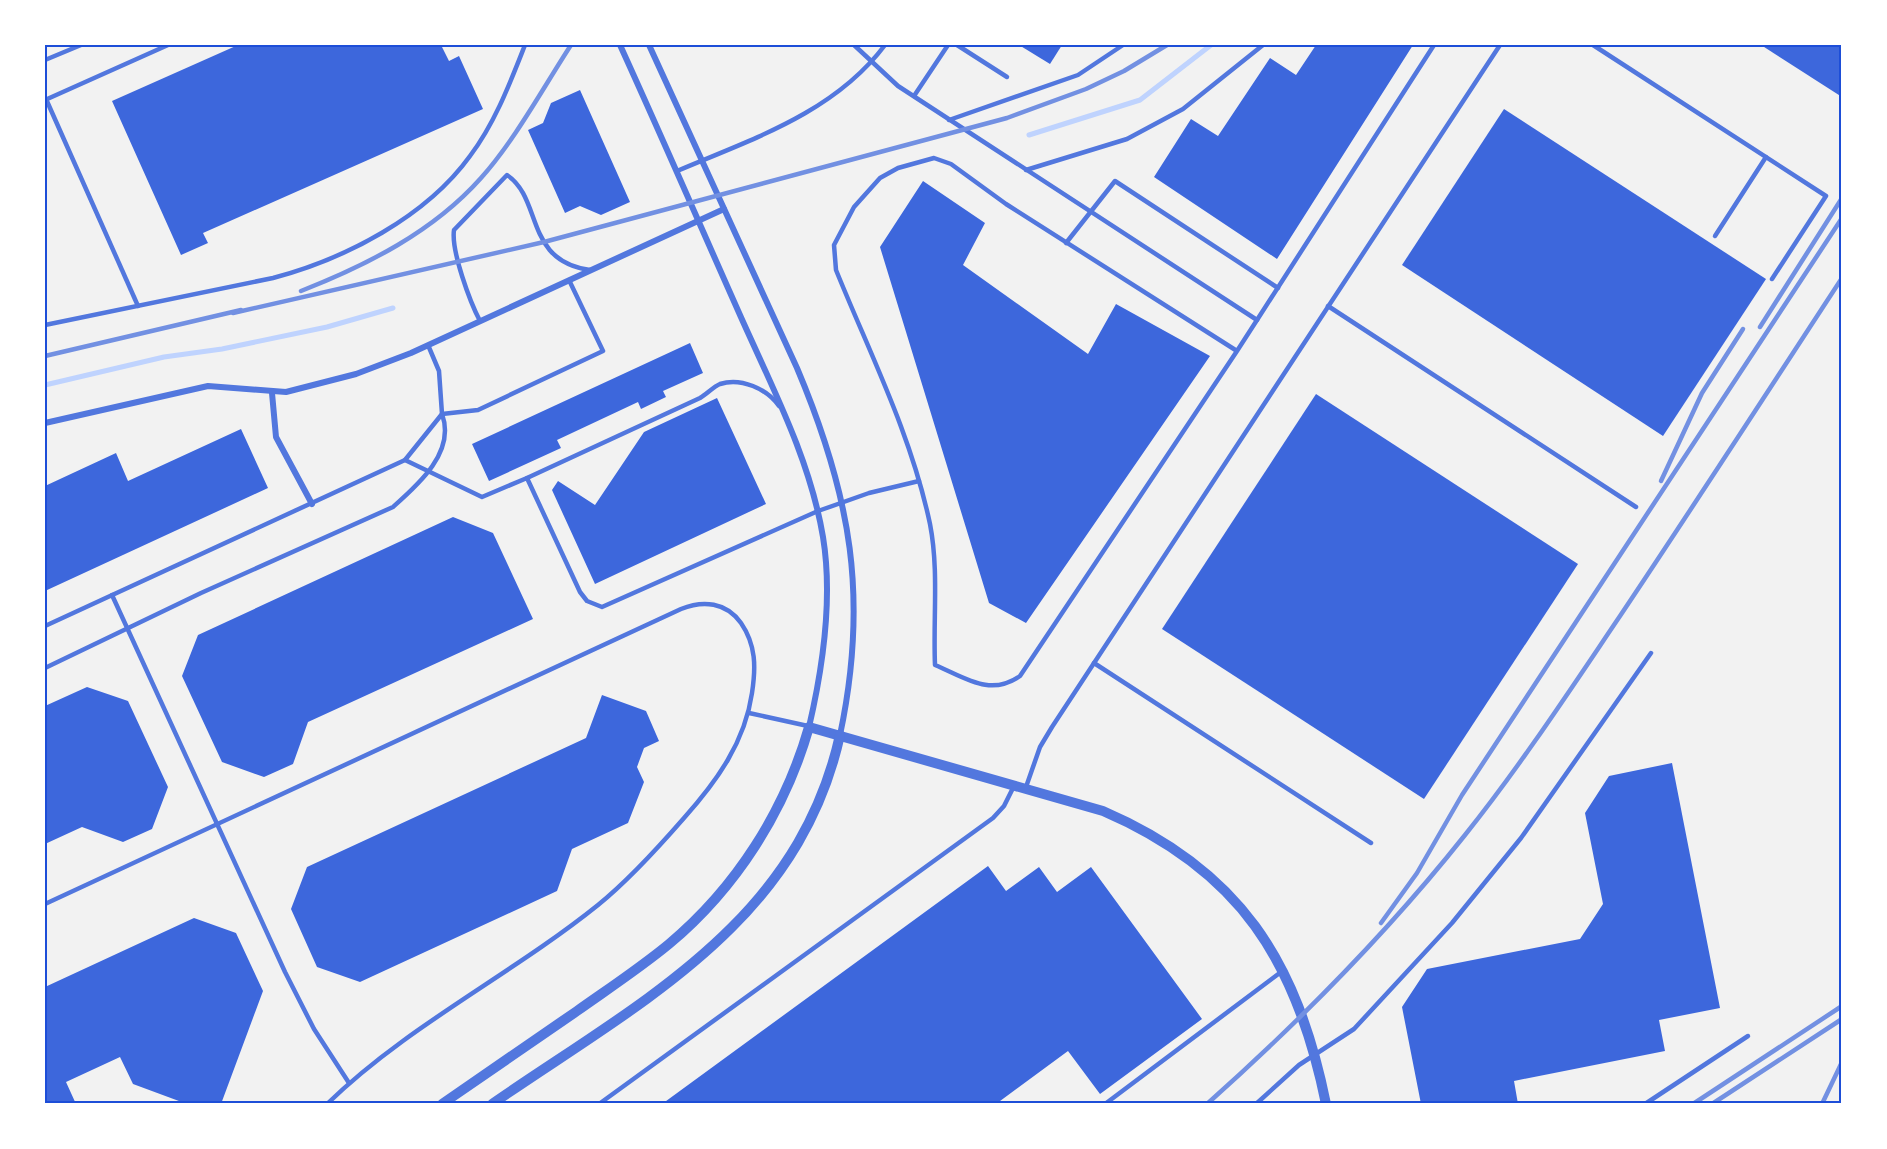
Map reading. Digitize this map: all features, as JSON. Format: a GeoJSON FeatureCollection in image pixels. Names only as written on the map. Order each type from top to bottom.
{"type":"FeatureCollection","features":[{"type":"Feature","properties":{"kind":"street"},"geometry":{"type":"LineString","coordinates":[[442,1104],[657,954],[703,912],[734,877],[765,831],[796,768],[809,727],[820,663],[826,600],[826,569],[818,511],[804,464],[620,45]]}},
{"type":"Feature","properties":{"kind":"street"},"geometry":{"type":"LineString","coordinates":[[492,1104],[682,973],[737,924],[770,886],[800,837],[828,778],[840,735],[851,669],[855,613],[853,567],[843,501],[829,451],[808,395],[649,45]]}},
{"type":"Feature","properties":{"kind":"street"},"geometry":{"type":"LineString","coordinates":[[45,423],[208,386],[272,393],[340,379],[428,345],[724,208]]}},
{"type":"Feature","properties":{"kind":"street"},"geometry":{"type":"LineString","coordinates":[[272,393],[276,437],[312,504]]}},
{"type":"Feature","properties":{"kind":"street"},"geometry":{"type":"LineString","coordinates":[[809,727],[1103,811],[1145,831],[1173,848],[1234,900],[1283,970],[1303,1014],[1326,1104]]}},
{"type":"Feature","properties":{"kind":"lane"},"geometry":{"type":"LineString","coordinates":[[45,60],[81,45]]}},
{"type":"Feature","properties":{"kind":"lane"},"geometry":{"type":"LineString","coordinates":[[138,306],[46,100],[168,45]]}},
{"type":"Feature","properties":{"kind":"lane"},"geometry":{"type":"LineString","coordinates":[[45,325],[301,270],[355,246],[406,216],[446,184],[472,154],[503,99],[525,45]]}},
{"type":"Feature","properties":{"kind":"lane"},"geometry":{"type":"LineString","coordinates":[[854,45],[871,62],[914,96],[1257,320]]}},
{"type":"Feature","properties":{"kind":"lane"},"geometry":{"type":"LineString","coordinates":[[677,171],[818,107],[844,89],[885,45]]}},
{"type":"Feature","properties":{"kind":"lane"},"geometry":{"type":"LineString","coordinates":[[914,96],[948,45]]}},
{"type":"Feature","properties":{"kind":"lane"},"geometry":{"type":"LineString","coordinates":[[957,45],[1007,76]]}},
{"type":"Feature","properties":{"kind":"lane"},"geometry":{"type":"LineString","coordinates":[[950,120],[1078,75],[1123,45]]}},
{"type":"Feature","properties":{"kind":"lane"},"geometry":{"type":"LineString","coordinates":[[1026,170],[1127,139],[1183,109],[1263,45]]}},
{"type":"Feature","properties":{"kind":"lane"},"geometry":{"type":"LineString","coordinates":[[1237,351],[1006,204],[951,164],[934,158],[898,168],[880,178],[854,207],[834,245],[836,270],[900,418],[919,481],[930,525],[936,565],[935,665],[988,687],[1006,686],[1020,676],[1237,351],[1434,45]]}},
{"type":"Feature","properties":{"kind":"lane"},"geometry":{"type":"LineString","coordinates":[[599,1104],[993,819],[1021,786],[1040,747],[1094,663],[1500,45]]}},
{"type":"Feature","properties":{"kind":"lane"},"geometry":{"type":"LineString","coordinates":[[1593,45],[1826,196],[1772,279]]}},
{"type":"Feature","properties":{"kind":"lane"},"geometry":{"type":"LineString","coordinates":[[1714,236],[1766,157]]}},
{"type":"Feature","properties":{"kind":"lane"},"geometry":{"type":"LineString","coordinates":[[480,321],[455,244],[454,230],[507,175],[517,183],[549,250],[576,267],[590,270]]}},
{"type":"Feature","properties":{"kind":"lane"},"geometry":{"type":"LineString","coordinates":[[1066,243],[1115,181],[1278,288]]}},
{"type":"Feature","properties":{"kind":"lane"},"geometry":{"type":"LineString","coordinates":[[45,626],[405,460],[442,414],[478,410],[603,351],[570,280]]}},
{"type":"Feature","properties":{"kind":"lane"},"geometry":{"type":"LineString","coordinates":[[1328,306],[1636,507]]}},
{"type":"Feature","properties":{"kind":"lane"},"geometry":{"type":"LineString","coordinates":[[45,668],[201,593],[393,507],[417,487],[438,458],[446,424],[442,414],[439,371],[428,345]]}},
{"type":"Feature","properties":{"kind":"lane"},"geometry":{"type":"LineString","coordinates":[[405,460],[482,497],[700,398],[720,384],[740,383],[757,387],[771,396],[782,411]]}},
{"type":"Feature","properties":{"kind":"lane"},"geometry":{"type":"LineString","coordinates":[[527,478],[580,592],[587,602],[602,607],[843,501],[919,481]]}},
{"type":"Feature","properties":{"kind":"lane"},"geometry":{"type":"LineString","coordinates":[[112,595],[285,972],[314,1029],[349,1083]]}},
{"type":"Feature","properties":{"kind":"lane"},"geometry":{"type":"LineString","coordinates":[[45,904],[695,604],[715,604],[726,608],[741,623],[748,636],[755,666],[749,713],[738,745],[707,791],[621,885],[581,918],[349,1083],[327,1104]]}},
{"type":"Feature","properties":{"kind":"lane"},"geometry":{"type":"LineString","coordinates":[[1256,1104],[1315,1054],[1354,1029],[1463,910],[1526,831],[1651,653]]}},
{"type":"Feature","properties":{"kind":"lane"},"geometry":{"type":"LineString","coordinates":[[1094,663],[1371,843]]}},
{"type":"Feature","properties":{"kind":"lane"},"geometry":{"type":"LineString","coordinates":[[749,713],[809,727]]}},
{"type":"Feature","properties":{"kind":"lane"},"geometry":{"type":"LineString","coordinates":[[1105,1104],[1283,970]]}},
{"type":"Feature","properties":{"kind":"lane"},"geometry":{"type":"LineString","coordinates":[[1645,1104],[1748,1036]]}},
{"type":"Feature","properties":{"kind":"building"},"geometry":{"type":"Polygon","coordinates":[[[238,45],[441,45],[449,61],[459,56],[483,109],[203,233],[208,243],[181,255],[112,101],[238,45]]]}},
{"type":"Feature","properties":{"kind":"building"},"geometry":{"type":"Polygon","coordinates":[[[1019,45],[1062,45],[1050,64],[1019,45]]]}},
{"type":"Feature","properties":{"kind":"building"},"geometry":{"type":"Polygon","coordinates":[[[1316,45],[1413,45],[1277,259],[1154,177],[1191,119],[1218,136],[1270,58],[1296,75],[1316,45]]]}},
{"type":"Feature","properties":{"kind":"building"},"geometry":{"type":"Polygon","coordinates":[[[1761,45],[1842,45],[1842,97],[1761,45]]]}},
{"type":"Feature","properties":{"kind":"building"},"geometry":{"type":"Polygon","coordinates":[[[580,90],[630,202],[601,215],[580,206],[565,213],[528,130],[543,123],[551,103],[580,90]]]}},
{"type":"Feature","properties":{"kind":"building"},"geometry":{"type":"Polygon","coordinates":[[[1504,109],[1766,279],[1663,436],[1402,265],[1504,109]]]}},
{"type":"Feature","properties":{"kind":"building"},"geometry":{"type":"Polygon","coordinates":[[[923,181],[985,223],[963,265],[1088,354],[1116,304],[1210,356],[1026,623],[989,603],[880,247],[923,181]]]}},
{"type":"Feature","properties":{"kind":"building"},"geometry":{"type":"Polygon","coordinates":[[[690,343],[703,373],[663,391],[666,397],[641,409],[638,402],[557,440],[561,448],[489,481],[472,444],[690,343]]]}},
{"type":"Feature","properties":{"kind":"building"},"geometry":{"type":"Polygon","coordinates":[[[1316,394],[1578,564],[1424,799],[1162,629],[1316,394]]]}},
{"type":"Feature","properties":{"kind":"building"},"geometry":{"type":"Polygon","coordinates":[[[717,398],[766,504],[595,584],[552,490],[558,481],[595,505],[644,432],[717,398]]]}},
{"type":"Feature","properties":{"kind":"building"},"geometry":{"type":"Polygon","coordinates":[[[241,429],[268,488],[45,591],[45,486],[116,453],[128,481],[241,429]]]}},
{"type":"Feature","properties":{"kind":"building"},"geometry":{"type":"Polygon","coordinates":[[[453,517],[493,533],[533,619],[308,722],[293,764],[264,777],[222,762],[182,676],[198,635],[453,517]]]}},
{"type":"Feature","properties":{"kind":"building"},"geometry":{"type":"Polygon","coordinates":[[[87,687],[128,701],[168,787],[152,829],[123,842],[82,827],[45,844],[45,706],[87,687]]]}},
{"type":"Feature","properties":{"kind":"building"},"geometry":{"type":"Polygon","coordinates":[[[602,695],[646,711],[659,741],[644,748],[637,767],[644,782],[628,823],[572,849],[557,891],[360,982],[317,967],[291,909],[307,867],[586,738],[602,695]]]}},
{"type":"Feature","properties":{"kind":"building"},"geometry":{"type":"Polygon","coordinates":[[[1672,763],[1720,1008],[1659,1020],[1665,1051],[1514,1081],[1518,1104],[1421,1104],[1402,1007],[1427,969],[1580,939],[1603,904],[1585,813],[1609,776],[1672,763]]]}},
{"type":"Feature","properties":{"kind":"building"},"geometry":{"type":"Polygon","coordinates":[[[988,866],[1006,891],[1039,867],[1057,892],[1091,867],[1202,1019],[1100,1094],[1068,1051],[996,1104],[662,1104],[988,866]]]}},
{"type":"Feature","properties":{"kind":"building"},"geometry":{"type":"Polygon","coordinates":[[[194,918],[236,933],[263,991],[221,1104],[187,1104],[133,1084],[120,1057],[66,1082],[76,1104],[45,1104],[45,987],[194,918]]]}},
{"type":"Feature","properties":{"kind":"waterway"},"geometry":{"type":"LineString","coordinates":[[1029,135],[1140,100],[1211,45]]}},
{"type":"Feature","properties":{"kind":"waterway"},"geometry":{"type":"LineString","coordinates":[[45,385],[164,357],[222,349],[327,327],[393,308]]}},
{"type":"Feature","properties":{"kind":"railway"},"geometry":{"type":"LineString","coordinates":[[301,291],[350,270],[398,245],[442,215],[462,197],[481,178],[505,147],[571,45]]}},
{"type":"Feature","properties":{"kind":"railway"},"geometry":{"type":"LineString","coordinates":[[233,313],[544,242],[1007,118],[1086,89],[1124,71],[1167,45]]}},
{"type":"Feature","properties":{"kind":"railway"},"geometry":{"type":"LineString","coordinates":[[1760,327],[1842,198]]}},
{"type":"Feature","properties":{"kind":"railway"},"geometry":{"type":"LineString","coordinates":[[1381,923],[1417,873],[1462,795],[1842,218]]}},
{"type":"Feature","properties":{"kind":"railway"},"geometry":{"type":"LineString","coordinates":[[1207,1104],[1276,1041],[1342,975],[1436,871],[1486,809],[1620,616],[1842,278]]}},
{"type":"Feature","properties":{"kind":"railway"},"geometry":{"type":"LineString","coordinates":[[45,356],[241,310]]}},
{"type":"Feature","properties":{"kind":"railway"},"geometry":{"type":"LineString","coordinates":[[1661,481],[1702,393],[1743,329]]}},
{"type":"Feature","properties":{"kind":"railway"},"geometry":{"type":"LineString","coordinates":[[1693,1104],[1842,1006]]}},
{"type":"Feature","properties":{"kind":"railway"},"geometry":{"type":"LineString","coordinates":[[1712,1104],[1842,1019]]}},
{"type":"Feature","properties":{"kind":"railway"},"geometry":{"type":"LineString","coordinates":[[1822,1104],[1842,1062]]}}]}
